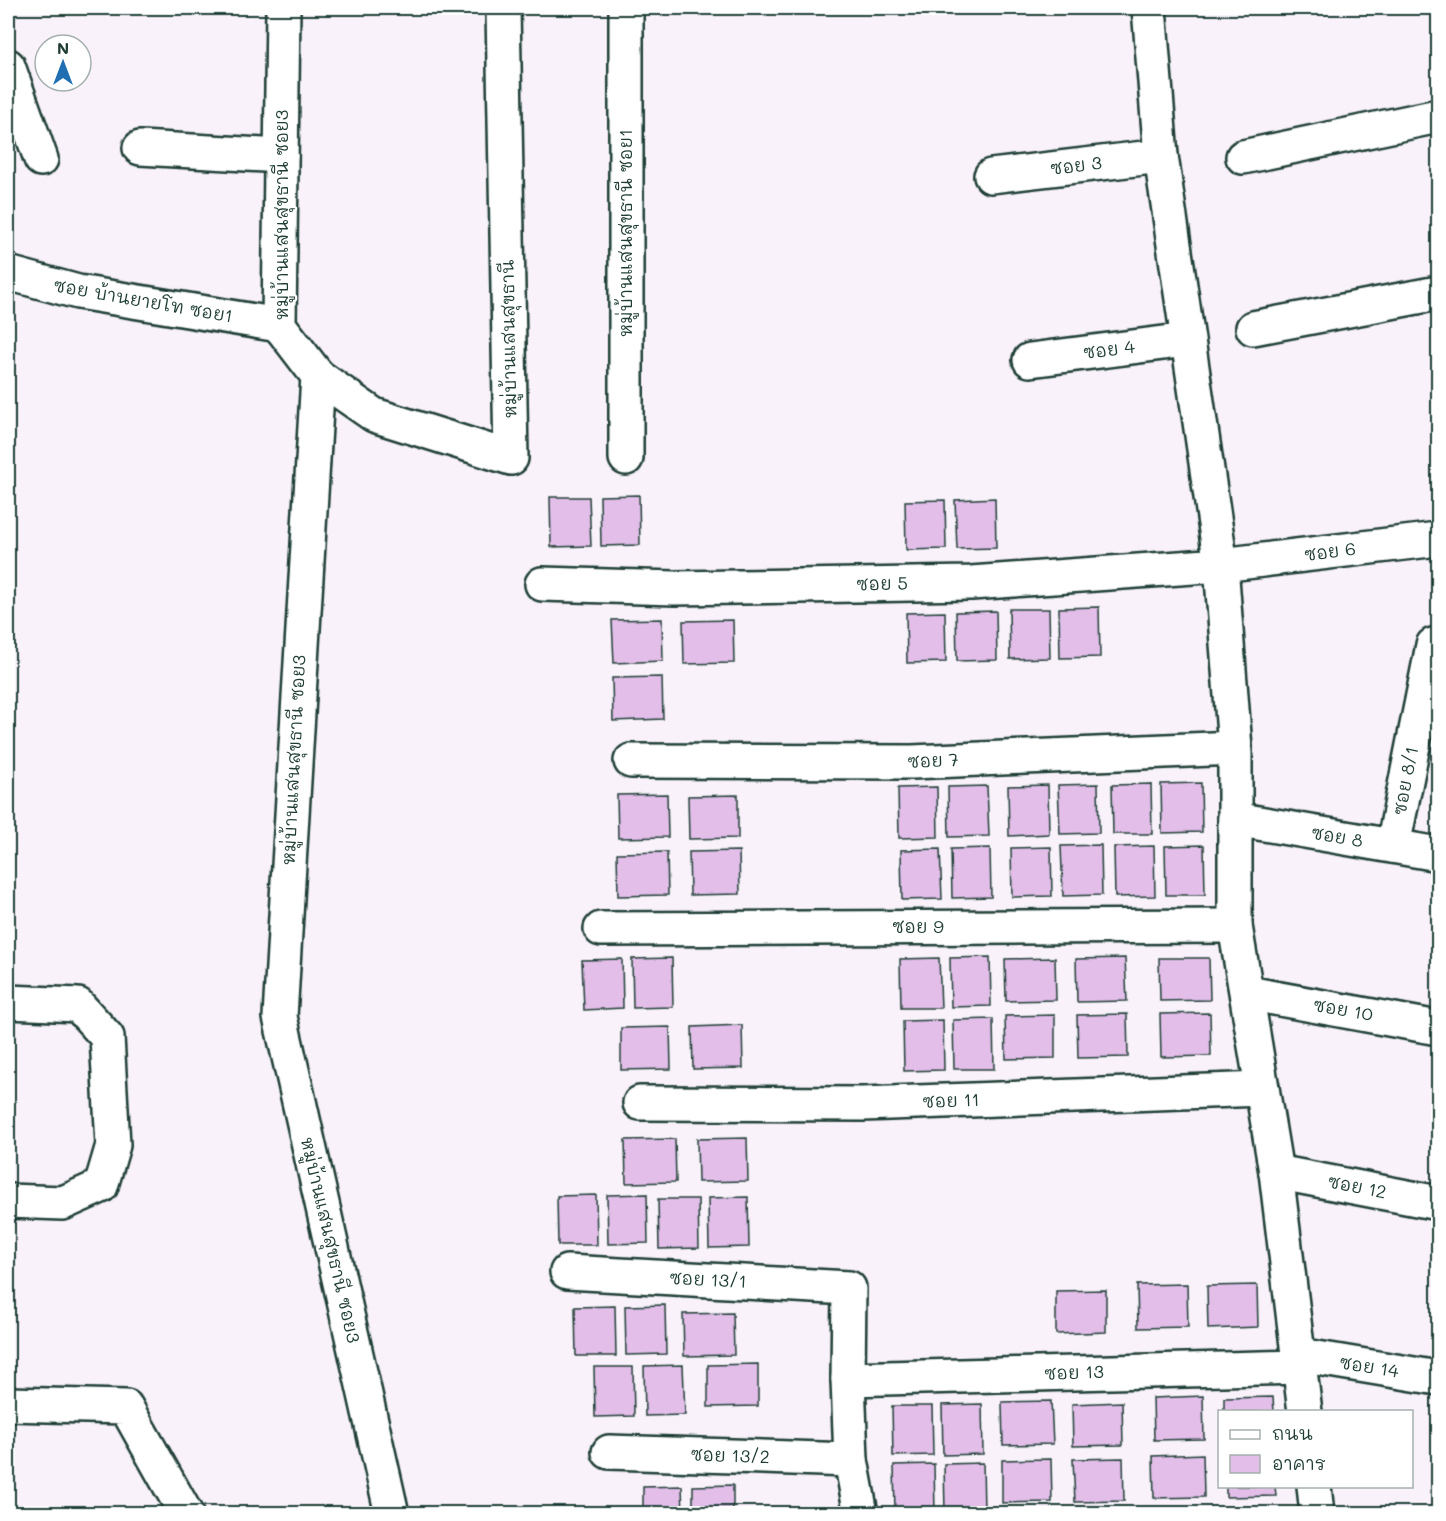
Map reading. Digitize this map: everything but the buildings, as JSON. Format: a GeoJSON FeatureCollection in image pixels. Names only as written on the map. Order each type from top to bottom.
{"type":"FeatureCollection","features":[{"type":"Feature","properties":{"kind":"street","name":"หมู่บ้านแสนสุขธานี ซอย3"},"geometry":{"type":"LineString","coordinates":[[283,8],[279,325],[318,376],[280,1017],[392,1514]]}},
{"type":"Feature","properties":{"kind":"street","name":"หมู่บ้านแสนสุขธานี"},"geometry":{"type":"LineString","coordinates":[[318,376],[375,415],[511,458],[503,8]]}},
{"type":"Feature","properties":{"kind":"street","name":"หมู่บ้านแสนสุขธานี ซอย1"},"geometry":{"type":"LineString","coordinates":[[626,8],[626,458]]}},
{"type":"Feature","properties":{"kind":"street"},"geometry":{"type":"LineString","coordinates":[[1149,8],[1161,156],[1221,565],[1235,748],[1235,926],[1276,1172],[1305,1410]]}},
{"type":"Feature","properties":{"kind":"street"},"geometry":{"type":"LineString","coordinates":[[8,66],[40,159]]}},
{"type":"Feature","properties":{"kind":"street"},"geometry":{"type":"LineString","coordinates":[[1243,158],[1438,116]]}},
{"type":"Feature","properties":{"kind":"street"},"geometry":{"type":"LineString","coordinates":[[140,148],[281,156]]}},
{"type":"Feature","properties":{"kind":"street","name":"ซอย 3"},"geometry":{"type":"LineString","coordinates":[[992,176],[1161,156]]}},
{"type":"Feature","properties":{"kind":"street","name":"ซอย บ้านยายโท ซอย1"},"geometry":{"type":"LineString","coordinates":[[8,273],[78,292],[279,325]]}},
{"type":"Feature","properties":{"kind":"street"},"geometry":{"type":"LineString","coordinates":[[1253,328],[1438,293]]}},
{"type":"Feature","properties":{"kind":"street","name":"ซอย 4"},"geometry":{"type":"LineString","coordinates":[[1030,360],[1187,340]]}},
{"type":"Feature","properties":{"kind":"street","name":"ซอย 6"},"geometry":{"type":"LineString","coordinates":[[1221,565],[1438,539]]}},
{"type":"Feature","properties":{"kind":"street","name":"ซอย 5"},"geometry":{"type":"LineString","coordinates":[[542,584],[675,588],[971,583],[1221,565]]}},
{"type":"Feature","properties":{"kind":"street","name":"ซอย 8/1"},"geometry":{"type":"LineString","coordinates":[[1393,846],[1433,645]]}},
{"type":"Feature","properties":{"kind":"street","name":"ซอย 7"},"geometry":{"type":"LineString","coordinates":[[631,760],[912,762],[1235,748]]}},
{"type":"Feature","properties":{"kind":"street","name":"ซอย 8"},"geometry":{"type":"LineString","coordinates":[[1235,819],[1438,854]]}},
{"type":"Feature","properties":{"kind":"street","name":"ซอย 9"},"geometry":{"type":"LineString","coordinates":[[601,928],[1235,926]]}},
{"type":"Feature","properties":{"kind":"street","name":"ซอย 10"},"geometry":{"type":"LineString","coordinates":[[1247,993],[1438,1028]]}},
{"type":"Feature","properties":{"kind":"street"},"geometry":{"type":"LineString","coordinates":[[8,1002],[78,1005],[107,1037],[113,1145],[101,1186],[63,1203],[8,1201]]}},
{"type":"Feature","properties":{"kind":"street","name":"ซอย 11"},"geometry":{"type":"LineString","coordinates":[[640,1103],[863,1104],[1262,1089]]}},
{"type":"Feature","properties":{"kind":"street","name":"ซอย 12"},"geometry":{"type":"LineString","coordinates":[[1276,1172],[1438,1203]]}},
{"type":"Feature","properties":{"kind":"street","name":"ซอย 13/1"},"geometry":{"type":"LineString","coordinates":[[567,1272],[849,1288],[848,1379]]}},
{"type":"Feature","properties":{"kind":"street","name":"ซอย 14"},"geometry":{"type":"LineString","coordinates":[[1300,1361],[1438,1378]]}},
{"type":"Feature","properties":{"kind":"street","name":"ซอย 13"},"geometry":{"type":"LineString","coordinates":[[848,1379],[1300,1361]]}},
{"type":"Feature","properties":{"kind":"street"},"geometry":{"type":"LineString","coordinates":[[848,1379],[851,1460],[861,1514]]}},
{"type":"Feature","properties":{"kind":"street"},"geometry":{"type":"LineString","coordinates":[[8,1404],[126,1407],[186,1514]]}},
{"type":"Feature","properties":{"kind":"street","name":"ซอย 13/2"},"geometry":{"type":"LineString","coordinates":[[609,1452],[851,1460]]}},
{"type":"Feature","properties":{"kind":"street"},"geometry":{"type":"LineString","coordinates":[[1314,1488],[1317,1514]]}}]}
